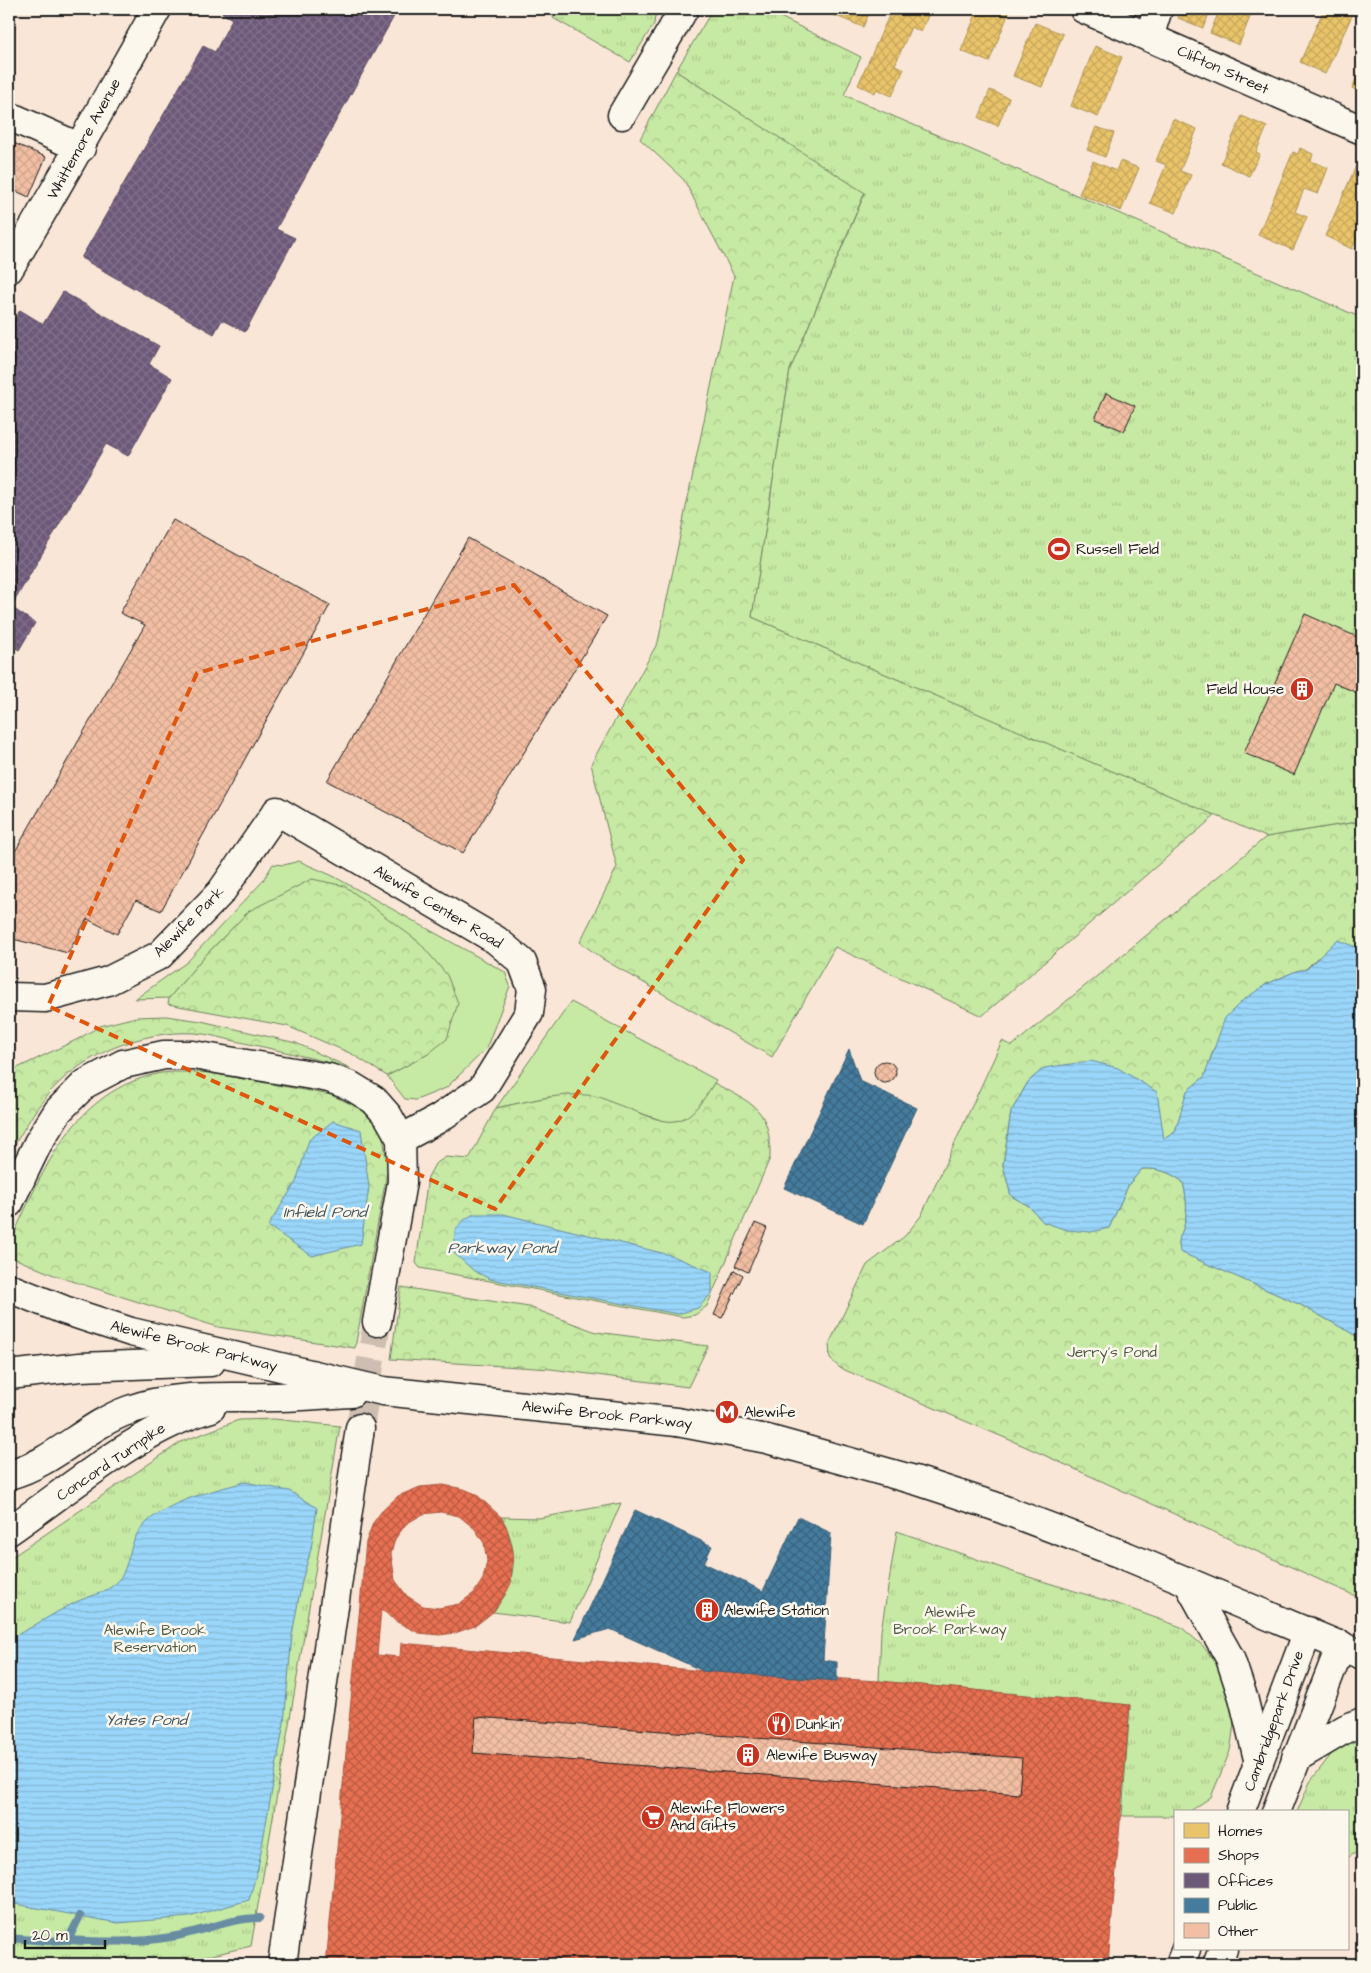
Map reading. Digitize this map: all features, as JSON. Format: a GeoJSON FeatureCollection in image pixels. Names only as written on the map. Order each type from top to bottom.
{"type":"FeatureCollection","features":[{"type":"Feature","properties":{"kind":"main road","name":"Whittemore Avenue"},"geometry":{"type":"LineString","coordinates":[[9,269],[80,148],[157,9]]}},
{"type":"Feature","properties":{"kind":"main road"},"geometry":{"type":"LineString","coordinates":[[622,115],[684,9]]}},
{"type":"Feature","properties":{"kind":"main road","name":"Clifton Street"},"geometry":{"type":"LineString","coordinates":[[1084,9],[1362,130]]}},
{"type":"Feature","properties":{"kind":"main road"},"geometry":{"type":"LineString","coordinates":[[1148,37],[1158,9]]}},
{"type":"Feature","properties":{"kind":"main road"},"geometry":{"type":"LineString","coordinates":[[9,116],[80,148]]}},
{"type":"Feature","properties":{"kind":"main road","name":"Alewife Park"},"geometry":{"type":"LineString","coordinates":[[9,997],[45,998],[108,981],[160,955],[221,892],[277,811]]}},
{"type":"Feature","properties":{"kind":"main road","name":"Alewife Center Road"},"geometry":{"type":"LineString","coordinates":[[277,811],[496,940],[522,962],[532,989],[529,1013],[482,1089],[438,1119],[401,1139]]}},
{"type":"Feature","properties":{"kind":"main road"},"geometry":{"type":"LineString","coordinates":[[9,1203],[15,1182],[51,1121],[65,1102],[85,1084],[123,1064],[164,1055],[193,1055],[328,1078],[351,1086],[374,1100],[388,1116],[401,1139],[402,1182],[376,1322]]}},
{"type":"Feature","properties":{"kind":"main road","name":"Alewife Brook Parkway"},"geometry":{"type":"LineString","coordinates":[[9,1288],[116,1328],[383,1391],[677,1422],[767,1439],[954,1492],[1079,1538],[1352,1650]]}},
{"type":"Feature","properties":{"kind":"main road"},"geometry":{"type":"LineString","coordinates":[[9,1375],[33,1370],[250,1361]]}},
{"type":"Feature","properties":{"kind":"main road","name":"Alewife Brook Parkway"},"geometry":{"type":"LineString","coordinates":[[9,1475],[42,1462],[110,1418],[140,1407],[185,1399],[278,1397],[383,1391]]}},
{"type":"Feature","properties":{"kind":"main road","name":"Concord Turnpike"},"geometry":{"type":"LineString","coordinates":[[9,1531],[139,1440],[166,1424],[214,1407],[278,1397]]}},
{"type":"Feature","properties":{"kind":"main road"},"geometry":{"type":"LineString","coordinates":[[282,1964],[360,1428]]}},
{"type":"Feature","properties":{"kind":"main road"},"geometry":{"type":"LineString","coordinates":[[1187,1581],[1230,1658],[1241,1690],[1259,1763]]}},
{"type":"Feature","properties":{"kind":"main road","name":"Cambridgepark Drive"},"geometry":{"type":"LineString","coordinates":[[1241,1810],[1308,1631]]}},
{"type":"Feature","properties":{"kind":"main road"},"geometry":{"type":"LineString","coordinates":[[1277,1810],[1296,1758],[1352,1650]]}},
{"type":"Feature","properties":{"kind":"main road"},"geometry":{"type":"LineString","coordinates":[[1296,1758],[1338,1733],[1362,1722]]}},
{"type":"Feature","properties":{"kind":"main road"},"geometry":{"type":"LineString","coordinates":[[1180,1964],[1186,1950]]}},
{"type":"Feature","properties":{"kind":"main road"},"geometry":{"type":"LineString","coordinates":[[1217,1964],[1223,1950]]}},
{"type":"Feature","properties":{"kind":"highlighted area"},"geometry":{"type":"Polygon","coordinates":[[[514,585],[743,860],[495,1209],[48,1006],[197,673],[514,585]]]}},
{"type":"Feature","properties":{"kind":"green space"},"geometry":{"type":"Polygon","coordinates":[[[556,9],[656,9],[654,24],[630,62],[553,18],[556,9]]]}},
{"type":"Feature","properties":{"kind":"green space"},"geometry":{"type":"Polygon","coordinates":[[[713,9],[764,9],[861,57],[844,95],[1362,318],[1362,821],[1266,837],[752,617],[790,370],[865,193],[676,71],[713,9]]]}},
{"type":"Feature","properties":{"kind":"green space"},"geometry":{"type":"Polygon","coordinates":[[[676,71],[865,192],[790,370],[752,617],[1216,815],[982,1016],[835,947],[772,1057],[601,958],[580,942],[617,867],[591,764],[658,642],[734,276],[684,180],[640,139],[676,71]]]}},
{"type":"Feature","properties":{"kind":"green space","name":"Jerry's Pond"},"geometry":{"type":"Polygon","coordinates":[[[1362,821],[1362,934],[1359,948],[1317,958],[1306,969],[1296,971],[1265,985],[1214,1048],[1204,1077],[1187,1091],[1175,1132],[1164,1139],[1162,1132],[1044,1068],[1028,1082],[1011,1112],[1003,1165],[1011,1196],[1029,1206],[1043,1222],[1109,1228],[1129,1184],[1142,1169],[1153,1169],[1169,1173],[1183,1182],[1185,1192],[1186,1217],[1180,1239],[1181,1252],[1301,1305],[1362,1339],[1362,1599],[1024,1446],[840,1368],[830,1359],[829,1344],[867,1265],[905,1236],[921,1216],[1002,1041],[1012,1046],[1266,837],[1362,821]]]}},
{"type":"Feature","properties":{"kind":"green space"},"geometry":{"type":"Polygon","coordinates":[[[299,861],[333,876],[505,972],[510,986],[486,1049],[446,1088],[416,1100],[405,1099],[387,1076],[428,1054],[249,911],[201,960],[169,998],[135,999],[187,962],[262,882],[273,864],[284,865],[299,861]]]}},
{"type":"Feature","properties":{"kind":"green space"},"geometry":{"type":"Polygon","coordinates":[[[312,879],[345,886],[419,942],[447,975],[458,1003],[447,1039],[428,1054],[387,1076],[352,1054],[287,1026],[168,1004],[169,998],[201,960],[249,911],[312,879]]]}},
{"type":"Feature","properties":{"kind":"green space"},"geometry":{"type":"Polygon","coordinates":[[[571,1002],[716,1080],[702,1104],[686,1118],[670,1123],[640,1113],[549,1097],[496,1108],[571,1002]]]}},
{"type":"Feature","properties":{"kind":"green space"},"geometry":{"type":"Polygon","coordinates":[[[166,1016],[201,1021],[296,1043],[350,1068],[279,1050],[195,1033],[175,1033],[134,1040],[96,1056],[63,1079],[38,1107],[9,1153],[9,1072],[78,1039],[100,1026],[136,1017],[166,1016]]]}},
{"type":"Feature","properties":{"kind":"green space"},"geometry":{"type":"Polygon","coordinates":[[[206,1072],[331,1095],[360,1108],[382,1131],[388,1167],[355,1348],[218,1327],[56,1276],[9,1256],[9,1245],[33,1192],[62,1142],[79,1120],[100,1101],[124,1085],[158,1073],[206,1072]]]}},
{"type":"Feature","properties":{"kind":"green space"},"geometry":{"type":"Polygon","coordinates":[[[714,1083],[750,1103],[763,1118],[770,1142],[770,1158],[707,1306],[695,1315],[683,1317],[420,1268],[416,1263],[428,1177],[435,1164],[446,1157],[469,1159],[496,1108],[545,1098],[583,1095],[598,1097],[649,1116],[672,1121],[682,1119],[692,1112],[714,1083]]]}},
{"type":"Feature","properties":{"kind":"green space"},"geometry":{"type":"Polygon","coordinates":[[[401,1287],[529,1307],[596,1332],[708,1346],[688,1387],[551,1369],[391,1359],[401,1287]]]}},
{"type":"Feature","properties":{"kind":"green space","name":"Yates Pond"},"geometry":{"type":"Polygon","coordinates":[[[274,1419],[340,1426],[251,1946],[174,1964],[9,1964],[9,1559],[181,1442],[239,1420],[274,1419]]]}},
{"type":"Feature","properties":{"kind":"green space"},"geometry":{"type":"Polygon","coordinates":[[[621,1503],[570,1622],[493,1612],[507,1589],[513,1566],[511,1541],[501,1517],[539,1518],[621,1503]]]}},
{"type":"Feature","properties":{"kind":"green space","name":"Alewife Brook Parkway"},"geometry":{"type":"Polygon","coordinates":[[[897,1531],[1016,1573],[1117,1604],[1181,1627],[1203,1646],[1220,1668],[1232,1702],[1234,1725],[1230,1751],[1211,1797],[1192,1810],[1174,1810],[1174,1816],[1122,1816],[1130,1705],[879,1681],[881,1631],[897,1531]]]}},
{"type":"Feature","properties":{"kind":"green space"},"geometry":{"type":"Polygon","coordinates":[[[1362,1735],[1362,1849],[1348,1857],[1348,1810],[1298,1810],[1310,1782],[1333,1752],[1362,1735]]]}},
{"type":"Feature","properties":{"kind":"water"},"geometry":{"type":"Polygon","coordinates":[[[1362,934],[1362,1339],[1301,1305],[1180,1252],[1179,1239],[1186,1217],[1186,1197],[1183,1182],[1169,1173],[1153,1169],[1142,1169],[1129,1184],[1109,1228],[1091,1232],[1067,1230],[1043,1222],[1029,1206],[1011,1196],[1003,1165],[1011,1112],[1028,1082],[1044,1068],[1091,1061],[1118,1068],[1157,1092],[1164,1139],[1175,1132],[1187,1091],[1204,1077],[1225,1018],[1242,1001],[1265,985],[1296,971],[1307,969],[1337,940],[1359,948],[1362,934]]]}},
{"type":"Feature","properties":{"kind":"water","name":"Infield Pond"},"geometry":{"type":"Polygon","coordinates":[[[333,1121],[361,1130],[369,1187],[361,1244],[312,1256],[268,1226],[296,1182],[309,1140],[333,1121]]]}},
{"type":"Feature","properties":{"kind":"water","name":"Parkway Pond"},"geometry":{"type":"Polygon","coordinates":[[[474,1214],[503,1214],[670,1255],[712,1272],[712,1293],[698,1308],[678,1314],[490,1279],[474,1271],[453,1252],[457,1228],[463,1221],[474,1214]]]}},
{"type":"Feature","properties":{"kind":"water","name":"Yates Pond"},"geometry":{"type":"Polygon","coordinates":[[[245,1482],[289,1491],[317,1508],[311,1549],[302,1581],[292,1635],[284,1723],[258,1868],[249,1900],[189,1917],[118,1923],[10,1903],[9,1639],[67,1606],[100,1593],[119,1581],[137,1534],[157,1514],[201,1494],[245,1482]]]}},
{"type":"Feature","properties":{"kind":"building: Homes"},"geometry":{"type":"Polygon","coordinates":[[[819,9],[871,9],[863,27],[819,9]]]}},
{"type":"Feature","properties":{"kind":"building: Homes"},"geometry":{"type":"Polygon","coordinates":[[[892,9],[931,9],[921,32],[911,27],[895,65],[904,69],[892,96],[876,89],[875,93],[858,85],[892,9]]]}},
{"type":"Feature","properties":{"kind":"building: Homes"},"geometry":{"type":"Polygon","coordinates":[[[978,9],[1010,10],[989,62],[961,51],[978,9]]]}},
{"type":"Feature","properties":{"kind":"building: Homes"},"geometry":{"type":"Polygon","coordinates":[[[1182,9],[1211,9],[1203,28],[1178,18],[1182,9]]]}},
{"type":"Feature","properties":{"kind":"building: Homes"},"geometry":{"type":"Polygon","coordinates":[[[1220,9],[1253,9],[1239,45],[1210,33],[1220,9]]]}},
{"type":"Feature","properties":{"kind":"building: Homes"},"geometry":{"type":"Polygon","coordinates":[[[1324,9],[1355,9],[1325,74],[1300,62],[1324,9]]]}},
{"type":"Feature","properties":{"kind":"building: Homes"},"geometry":{"type":"Polygon","coordinates":[[[1035,23],[1063,34],[1042,87],[1013,76],[1035,23]]]}},
{"type":"Feature","properties":{"kind":"building: Homes"},"geometry":{"type":"Polygon","coordinates":[[[1095,46],[1122,57],[1098,117],[1071,106],[1095,46]]]}},
{"type":"Feature","properties":{"kind":"building: Homes"},"geometry":{"type":"Polygon","coordinates":[[[1362,66],[1362,93],[1352,88],[1362,66]]]}},
{"type":"Feature","properties":{"kind":"building: Homes"},"geometry":{"type":"Polygon","coordinates":[[[990,90],[1009,98],[998,126],[979,118],[990,90]]]}},
{"type":"Feature","properties":{"kind":"building: Homes"},"geometry":{"type":"Polygon","coordinates":[[[1242,116],[1267,127],[1256,152],[1260,154],[1249,176],[1221,163],[1242,116]]]}},
{"type":"Feature","properties":{"kind":"building: Homes"},"geometry":{"type":"Polygon","coordinates":[[[1173,119],[1197,129],[1180,171],[1191,175],[1176,213],[1150,203],[1166,165],[1156,161],[1173,119]]]}},
{"type":"Feature","properties":{"kind":"building: Homes"},"geometry":{"type":"Polygon","coordinates":[[[1096,127],[1114,133],[1105,157],[1087,150],[1096,127]]]}},
{"type":"Feature","properties":{"kind":"building: Homes"},"geometry":{"type":"Polygon","coordinates":[[[1300,148],[1313,154],[1311,161],[1328,168],[1318,194],[1304,189],[1295,212],[1307,217],[1293,250],[1258,235],[1293,152],[1298,154],[1300,148]]]}},
{"type":"Feature","properties":{"kind":"building: Homes"},"geometry":{"type":"Polygon","coordinates":[[[1093,161],[1116,171],[1120,161],[1139,168],[1121,211],[1079,194],[1093,161]]]}},
{"type":"Feature","properties":{"kind":"building: Homes"},"geometry":{"type":"Polygon","coordinates":[[[1356,166],[1362,169],[1362,226],[1352,249],[1325,236],[1356,166]]]}},
{"type":"Feature","properties":{"kind":"building: Shops"},"geometry":{"type":"Polygon","coordinates":[[[443,1485],[464,1489],[476,1494],[501,1517],[506,1526],[513,1551],[511,1583],[493,1612],[475,1626],[455,1633],[439,1635],[419,1633],[397,1622],[381,1609],[377,1655],[400,1657],[401,1643],[703,1671],[879,1681],[1130,1705],[1108,1964],[326,1964],[366,1542],[373,1523],[381,1512],[398,1496],[420,1487],[443,1485]],[[441,1512],[423,1514],[406,1524],[395,1539],[391,1554],[395,1580],[407,1596],[423,1606],[439,1608],[459,1604],[474,1593],[483,1579],[487,1561],[484,1543],[475,1529],[459,1516],[441,1512]]]}},
{"type":"Feature","properties":{"kind":"building: Offices"},"geometry":{"type":"Polygon","coordinates":[[[224,9],[398,9],[276,229],[295,238],[245,332],[222,320],[214,334],[81,258],[203,46],[215,52],[232,19],[222,13],[224,9]]]}},
{"type":"Feature","properties":{"kind":"building: Offices"},"geometry":{"type":"Polygon","coordinates":[[[63,292],[159,346],[149,364],[172,378],[128,456],[106,444],[11,607],[35,623],[19,650],[9,644],[9,329],[20,310],[43,324],[63,292]]]}},
{"type":"Feature","properties":{"kind":"building: Public"},"geometry":{"type":"Polygon","coordinates":[[[849,1049],[860,1081],[917,1108],[863,1224],[784,1188],[849,1049]]]}},
{"type":"Feature","properties":{"kind":"building: Public","name":"Alewife Station"},"geometry":{"type":"Polygon","coordinates":[[[635,1510],[712,1546],[704,1563],[763,1591],[798,1517],[831,1533],[823,1660],[837,1662],[837,1681],[703,1671],[610,1629],[575,1639],[635,1510]]]}},
{"type":"Feature","properties":{"kind":"building: Other"},"geometry":{"type":"Polygon","coordinates":[[[9,141],[46,157],[29,197],[9,188],[9,141]]]}},
{"type":"Feature","properties":{"kind":"building: Other"},"geometry":{"type":"Polygon","coordinates":[[[1106,393],[1135,406],[1124,431],[1095,419],[1106,393]]]}},
{"type":"Feature","properties":{"kind":"building: Other"},"geometry":{"type":"Polygon","coordinates":[[[173,520],[330,605],[161,911],[136,900],[117,934],[87,919],[68,953],[9,938],[9,862],[145,625],[120,613],[173,520]]]}},
{"type":"Feature","properties":{"kind":"building: Other"},"geometry":{"type":"Polygon","coordinates":[[[468,538],[607,616],[463,853],[327,781],[468,538]]]}},
{"type":"Feature","properties":{"kind":"building: Other","name":"Field House"},"geometry":{"type":"Polygon","coordinates":[[[1305,614],[1362,639],[1362,695],[1334,683],[1294,775],[1244,753],[1305,614]]]}},
{"type":"Feature","properties":{"kind":"building: Other"},"geometry":{"type":"Polygon","coordinates":[[[885,1061],[895,1068],[896,1072],[889,1082],[885,1083],[875,1076],[874,1072],[881,1062],[885,1061]]]}},
{"type":"Feature","properties":{"kind":"building: Other"},"geometry":{"type":"Polygon","coordinates":[[[755,1223],[767,1228],[748,1272],[735,1266],[755,1223]]]}},
{"type":"Feature","properties":{"kind":"building: Other"},"geometry":{"type":"Polygon","coordinates":[[[734,1270],[743,1275],[722,1318],[714,1315],[734,1270]]]}},
{"type":"Feature","properties":{"kind":"building: Other","name":"Alewife Busway"},"geometry":{"type":"Polygon","coordinates":[[[476,1717],[1022,1758],[1019,1794],[473,1753],[476,1717]]]}},
{"type":"Feature","properties":{"kind":"waterway"},"geometry":{"type":"LineString","coordinates":[[9,1938],[46,1941],[68,1940],[80,1916]]}},
{"type":"Feature","properties":{"kind":"waterway"},"geometry":{"type":"LineString","coordinates":[[68,1940],[120,1942],[158,1939],[182,1935],[237,1920],[260,1918]]}},
{"type":"Feature","properties":{"kind":"tunnel"},"geometry":{"type":"LineString","coordinates":[[360,1428],[377,1322]]}},
{"type":"Feature","properties":{"kind":"place","name":"Russell Field"},"geometry":{"type":"Point","coordinates":[1059,549]}},
{"type":"Feature","properties":{"kind":"place","name":"Field House"},"geometry":{"type":"Point","coordinates":[1302,689]}},
{"type":"Feature","properties":{"kind":"place","name":"Alewife"},"geometry":{"type":"Point","coordinates":[727,1412]}},
{"type":"Feature","properties":{"kind":"place","name":"Alewife Station"},"geometry":{"type":"Point","coordinates":[707,1610]}},
{"type":"Feature","properties":{"kind":"place","name":"Dunkin'"},"geometry":{"type":"Point","coordinates":[779,1724]}},
{"type":"Feature","properties":{"kind":"place","name":"Alewife Busway"},"geometry":{"type":"Point","coordinates":[748,1755]}},
{"type":"Feature","properties":{"kind":"place","name":"Alewife Flowers And Gifts"},"geometry":{"type":"Point","coordinates":[653,1817]}},
{"type":"Feature","properties":{"kind":"park label","name":"Alewife Brook Reservation"},"geometry":{"type":"Point","coordinates":[155,1638]}}]}
